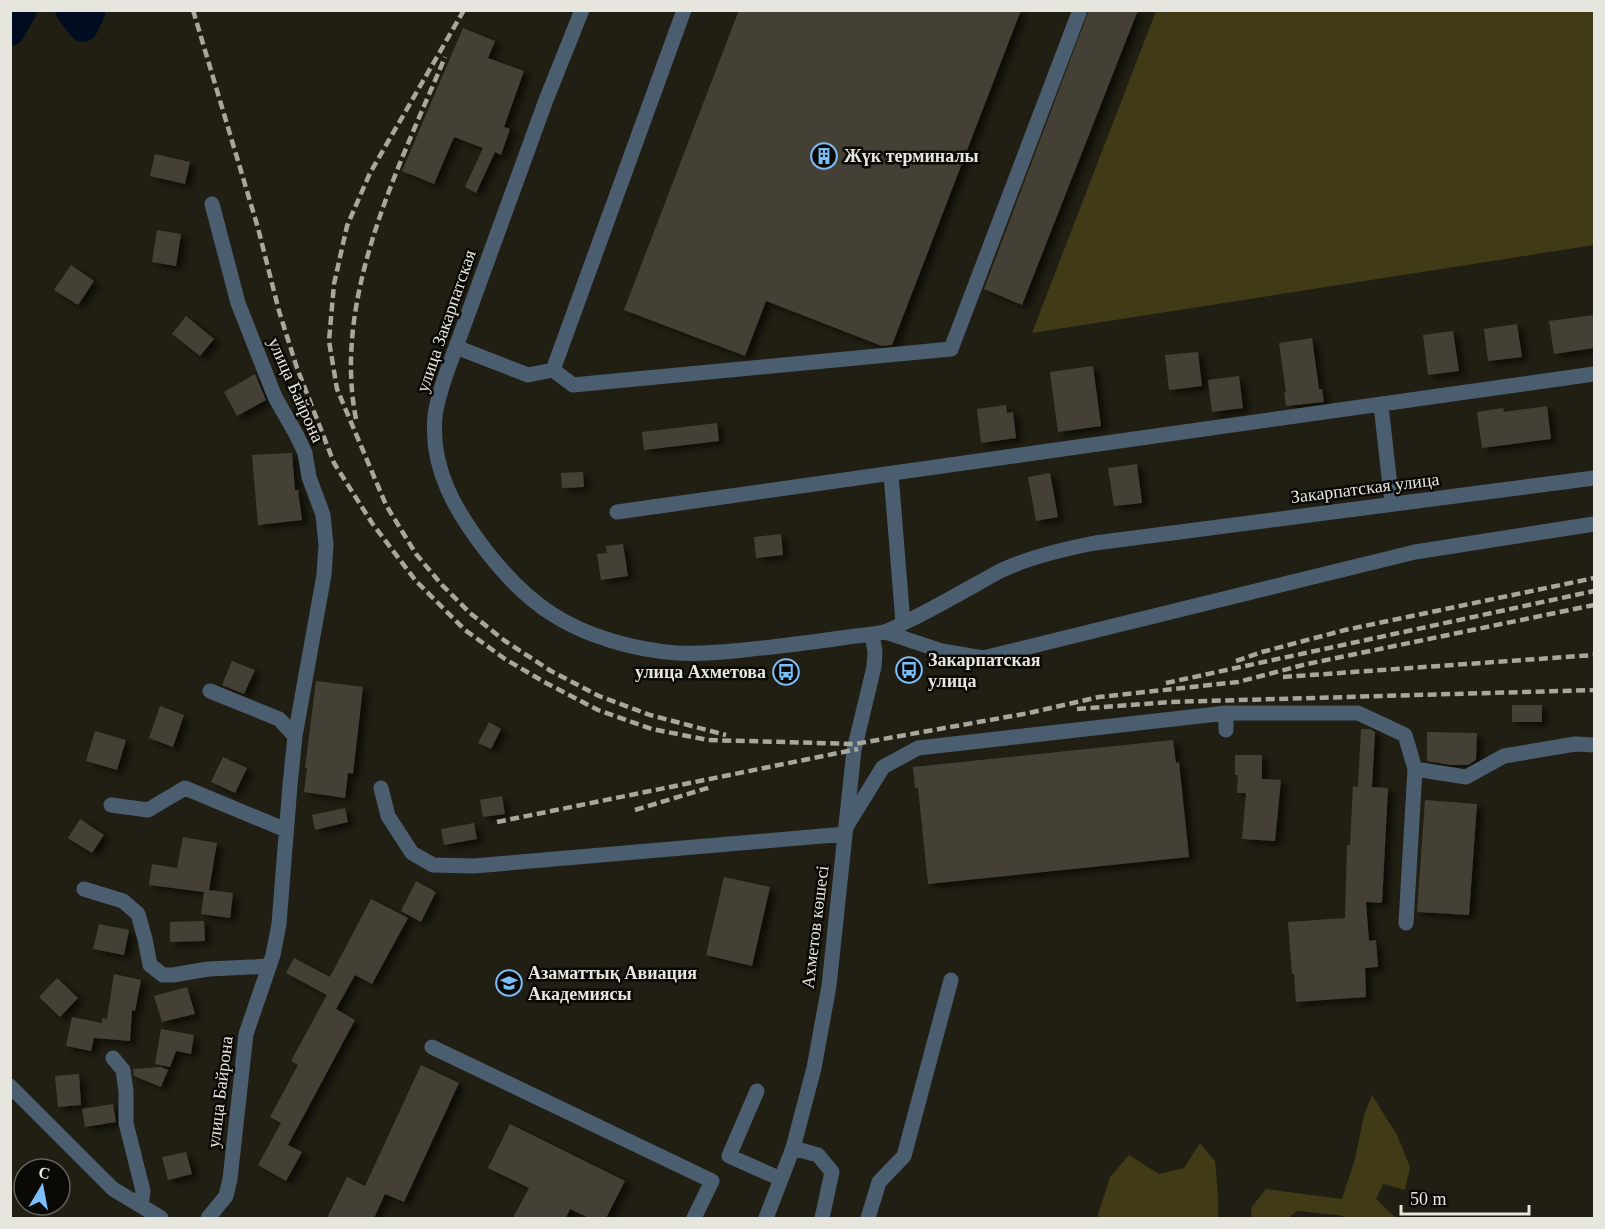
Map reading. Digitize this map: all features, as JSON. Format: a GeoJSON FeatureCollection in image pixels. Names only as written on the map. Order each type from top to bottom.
{"type":"FeatureCollection","features":[{"type":"Feature","properties":{"kind":"street","name":"улица Закарпатская"},"geometry":{"type":"LineString","coordinates":[[582,10],[546,100],[445,378],[435,415],[434,437],[436,458],[445,484],[460,513],[478,540],[499,567],[528,595],[553,615],[616,642],[647,650],[708,653],[878,633]]}},
{"type":"Feature","properties":{"kind":"street"},"geometry":{"type":"LineString","coordinates":[[553,370],[684,10]]}},
{"type":"Feature","properties":{"kind":"street"},"geometry":{"type":"LineString","coordinates":[[456,347],[528,375],[553,370],[573,385],[951,349],[1080,10]]}},
{"type":"Feature","properties":{"kind":"street","name":"улица Байрона"},"geometry":{"type":"LineString","coordinates":[[208,1218],[226,1196],[246,1034],[273,955],[279,924],[295,736],[324,575],[326,546],[323,515],[309,477],[305,453],[274,397],[238,303],[212,204]]}},
{"type":"Feature","properties":{"kind":"street"},"geometry":{"type":"LineString","coordinates":[[617,512],[1594,374]]}},
{"type":"Feature","properties":{"kind":"street"},"geometry":{"type":"LineString","coordinates":[[1381,405],[1392,504]]}},
{"type":"Feature","properties":{"kind":"street"},"geometry":{"type":"LineString","coordinates":[[891,474],[903,623]]}},
{"type":"Feature","properties":{"kind":"street","name":"Закарпатская улица"},"geometry":{"type":"LineString","coordinates":[[878,633],[930,610],[1003,570],[1056,551],[1095,543],[1594,478]]}},
{"type":"Feature","properties":{"kind":"street"},"geometry":{"type":"LineString","coordinates":[[878,633],[942,651],[983,658],[1415,552],[1594,524]]}},
{"type":"Feature","properties":{"kind":"street","name":"Ахметов көшесі"},"geometry":{"type":"LineString","coordinates":[[766,1218],[793,1148],[814,1068],[829,986],[854,750],[874,667],[878,633]]}},
{"type":"Feature","properties":{"kind":"street"},"geometry":{"type":"LineString","coordinates":[[210,691],[279,719],[295,736]]}},
{"type":"Feature","properties":{"kind":"street"},"geometry":{"type":"LineString","coordinates":[[1226,713],[1226,730]]}},
{"type":"Feature","properties":{"kind":"street"},"geometry":{"type":"LineString","coordinates":[[381,788],[388,816],[412,853],[433,865],[474,866],[845,830],[883,767],[918,748],[1226,713],[1358,713],[1405,735],[1415,770],[1406,923]]}},
{"type":"Feature","properties":{"kind":"street"},"geometry":{"type":"LineString","coordinates":[[1415,770],[1466,777],[1504,756],[1575,744],[1594,746]]}},
{"type":"Feature","properties":{"kind":"street"},"geometry":{"type":"LineString","coordinates":[[111,805],[148,810],[185,788],[286,830]]}},
{"type":"Feature","properties":{"kind":"street"},"geometry":{"type":"LineString","coordinates":[[84,889],[123,901],[138,914],[150,965],[163,975],[208,969],[269,966]]}},
{"type":"Feature","properties":{"kind":"street"},"geometry":{"type":"LineString","coordinates":[[868,1218],[879,1182],[904,1156],[951,980]]}},
{"type":"Feature","properties":{"kind":"street"},"geometry":{"type":"LineString","coordinates":[[432,1047],[712,1180],[694,1218]]}},
{"type":"Feature","properties":{"kind":"street"},"geometry":{"type":"LineString","coordinates":[[113,1058],[123,1070],[126,1091],[126,1123],[144,1191],[141,1206]]}},
{"type":"Feature","properties":{"kind":"street"},"geometry":{"type":"LineString","coordinates":[[10,1086],[113,1189],[161,1218]]}},
{"type":"Feature","properties":{"kind":"street"},"geometry":{"type":"LineString","coordinates":[[757,1091],[729,1156],[781,1179]]}},
{"type":"Feature","properties":{"kind":"street"},"geometry":{"type":"LineString","coordinates":[[793,1148],[818,1155],[832,1172],[822,1218]]}},
{"type":"Feature","properties":{"kind":"shaded area"},"geometry":{"type":"Polygon","coordinates":[[[1156,11],[1594,11],[1594,245],[1032,333],[1156,11]]]}},
{"type":"Feature","properties":{"kind":"shaded area"},"geometry":{"type":"Polygon","coordinates":[[[1372,1095],[1397,1135],[1410,1167],[1405,1190],[1383,1184],[1376,1199],[1396,1218],[1351,1218],[1297,1211],[1288,1218],[1252,1218],[1251,1208],[1266,1189],[1342,1199],[1355,1159],[1364,1115],[1372,1095]]]}},
{"type":"Feature","properties":{"kind":"shaded area"},"geometry":{"type":"Polygon","coordinates":[[[1200,1143],[1215,1161],[1218,1218],[1097,1218],[1110,1177],[1129,1155],[1159,1174],[1184,1168],[1200,1143]]]}},
{"type":"Feature","properties":{"kind":"building","name":"Жүк терминалы"},"geometry":{"type":"Polygon","coordinates":[[[739,10],[1021,10],[892,345],[882,346],[766,301],[745,356],[624,310],[739,10]]]}},
{"type":"Feature","properties":{"kind":"building"},"geometry":{"type":"Polygon","coordinates":[[[1089,10],[1138,10],[1022,305],[984,289],[1089,10]]]}},
{"type":"Feature","properties":{"kind":"building"},"geometry":{"type":"Polygon","coordinates":[[[463,28],[495,41],[488,58],[524,71],[504,127],[510,129],[501,155],[495,152],[476,193],[465,187],[483,148],[454,137],[434,184],[402,171],[463,28]]]}},
{"type":"Feature","properties":{"kind":"building"},"geometry":{"type":"Polygon","coordinates":[[[155,154],[190,162],[185,184],[150,176],[155,154]]]}},
{"type":"Feature","properties":{"kind":"building"},"geometry":{"type":"Polygon","coordinates":[[[157,230],[181,234],[176,266],[152,262],[157,230]]]}},
{"type":"Feature","properties":{"kind":"building"},"geometry":{"type":"Polygon","coordinates":[[[71,265],[94,281],[78,305],[54,290],[71,265]]]}},
{"type":"Feature","properties":{"kind":"building"},"geometry":{"type":"Polygon","coordinates":[[[1594,315],[1594,348],[1554,354],[1549,321],[1594,315]]]}},
{"type":"Feature","properties":{"kind":"building"},"geometry":{"type":"Polygon","coordinates":[[[186,316],[214,339],[200,356],[172,334],[186,316]]]}},
{"type":"Feature","properties":{"kind":"building"},"geometry":{"type":"Polygon","coordinates":[[[1517,324],[1522,357],[1488,361],[1484,329],[1517,324]]]}},
{"type":"Feature","properties":{"kind":"building"},"geometry":{"type":"Polygon","coordinates":[[[1453,331],[1459,371],[1428,375],[1423,335],[1453,331]]]}},
{"type":"Feature","properties":{"kind":"building"},"geometry":{"type":"Polygon","coordinates":[[[1312,338],[1319,389],[1322,389],[1324,402],[1286,406],[1279,343],[1312,338]]]}},
{"type":"Feature","properties":{"kind":"building"},"geometry":{"type":"Polygon","coordinates":[[[1198,352],[1202,386],[1169,390],[1165,355],[1198,352]]]}},
{"type":"Feature","properties":{"kind":"building"},"geometry":{"type":"Polygon","coordinates":[[[1093,366],[1101,426],[1058,432],[1050,372],[1093,366]]]}},
{"type":"Feature","properties":{"kind":"building"},"geometry":{"type":"Polygon","coordinates":[[[255,374],[266,400],[237,416],[224,392],[255,374]]]}},
{"type":"Feature","properties":{"kind":"building"},"geometry":{"type":"Polygon","coordinates":[[[1239,376],[1243,408],[1212,412],[1208,380],[1239,376]]]}},
{"type":"Feature","properties":{"kind":"building"},"geometry":{"type":"Polygon","coordinates":[[[1006,405],[1007,413],[1013,412],[1016,438],[981,443],[977,409],[1006,405]]]}},
{"type":"Feature","properties":{"kind":"building"},"geometry":{"type":"Polygon","coordinates":[[[1547,406],[1551,439],[1482,448],[1477,412],[1503,408],[1504,412],[1547,406]]]}},
{"type":"Feature","properties":{"kind":"building"},"geometry":{"type":"Polygon","coordinates":[[[717,423],[719,441],[644,450],[642,432],[717,423]]]}},
{"type":"Feature","properties":{"kind":"building"},"geometry":{"type":"Polygon","coordinates":[[[292,453],[295,490],[298,490],[302,520],[258,525],[252,455],[292,453]]]}},
{"type":"Feature","properties":{"kind":"building"},"geometry":{"type":"Polygon","coordinates":[[[1137,464],[1142,503],[1114,506],[1108,468],[1137,464]]]}},
{"type":"Feature","properties":{"kind":"building"},"geometry":{"type":"Polygon","coordinates":[[[583,472],[584,487],[562,488],[561,473],[583,472]]]}},
{"type":"Feature","properties":{"kind":"building"},"geometry":{"type":"Polygon","coordinates":[[[1050,473],[1058,517],[1036,521],[1028,477],[1050,473]]]}},
{"type":"Feature","properties":{"kind":"building"},"geometry":{"type":"Polygon","coordinates":[[[781,534],[783,555],[756,558],[754,537],[781,534]]]}},
{"type":"Feature","properties":{"kind":"building"},"geometry":{"type":"Polygon","coordinates":[[[623,544],[628,576],[601,580],[597,554],[607,553],[606,546],[623,544]]]}},
{"type":"Feature","properties":{"kind":"building"},"geometry":{"type":"Polygon","coordinates":[[[232,661],[255,670],[244,694],[222,685],[232,661]]]}},
{"type":"Feature","properties":{"kind":"building"},"geometry":{"type":"Polygon","coordinates":[[[316,681],[363,687],[353,774],[348,773],[345,798],[304,792],[316,681]]]}},
{"type":"Feature","properties":{"kind":"building"},"geometry":{"type":"Polygon","coordinates":[[[1512,705],[1542,705],[1542,722],[1512,722],[1512,705]]]}},
{"type":"Feature","properties":{"kind":"building"},"geometry":{"type":"Polygon","coordinates":[[[160,706],[184,715],[173,747],[149,738],[160,706]]]}},
{"type":"Feature","properties":{"kind":"building"},"geometry":{"type":"Polygon","coordinates":[[[489,722],[501,729],[491,749],[478,743],[489,722]]]}},
{"type":"Feature","properties":{"kind":"building"},"geometry":{"type":"Polygon","coordinates":[[[1361,729],[1370,729],[1375,732],[1372,787],[1388,788],[1382,903],[1366,902],[1369,941],[1376,940],[1378,967],[1365,968],[1366,997],[1296,1002],[1288,922],[1345,918],[1347,845],[1350,845],[1353,786],[1358,787],[1361,729]]]}},
{"type":"Feature","properties":{"kind":"building"},"geometry":{"type":"Polygon","coordinates":[[[95,731],[126,740],[117,770],[86,761],[95,731]]]}},
{"type":"Feature","properties":{"kind":"building"},"geometry":{"type":"Polygon","coordinates":[[[1427,732],[1477,733],[1476,760],[1468,765],[1427,761],[1427,732]]]}},
{"type":"Feature","properties":{"kind":"building"},"geometry":{"type":"Polygon","coordinates":[[[1173,740],[1176,763],[1179,762],[1189,857],[928,884],[918,788],[915,788],[913,767],[1173,740]]]}},
{"type":"Feature","properties":{"kind":"building"},"geometry":{"type":"Polygon","coordinates":[[[1235,755],[1262,755],[1262,779],[1281,780],[1275,841],[1242,839],[1246,793],[1237,793],[1238,775],[1235,775],[1235,755]]]}},
{"type":"Feature","properties":{"kind":"building"},"geometry":{"type":"Polygon","coordinates":[[[223,757],[247,768],[235,793],[211,782],[223,757]]]}},
{"type":"Feature","properties":{"kind":"building"},"geometry":{"type":"Polygon","coordinates":[[[502,796],[505,814],[483,817],[480,800],[502,796]]]}},
{"type":"Feature","properties":{"kind":"building"},"geometry":{"type":"Polygon","coordinates":[[[1425,800],[1477,804],[1469,915],[1417,912],[1425,800]]]}},
{"type":"Feature","properties":{"kind":"building"},"geometry":{"type":"Polygon","coordinates":[[[345,808],[348,822],[315,830],[312,815],[345,808]]]}},
{"type":"Feature","properties":{"kind":"building"},"geometry":{"type":"Polygon","coordinates":[[[80,819],[104,835],[92,853],[68,838],[80,819]]]}},
{"type":"Feature","properties":{"kind":"building"},"geometry":{"type":"Polygon","coordinates":[[[474,823],[477,839],[444,845],[441,829],[474,823]]]}},
{"type":"Feature","properties":{"kind":"building"},"geometry":{"type":"Polygon","coordinates":[[[183,837],[217,843],[209,890],[233,893],[230,918],[201,914],[204,892],[149,885],[152,864],[177,868],[183,837]]]}},
{"type":"Feature","properties":{"kind":"building"},"geometry":{"type":"Polygon","coordinates":[[[724,877],[770,887],[752,966],[706,955],[724,877]]]}},
{"type":"Feature","properties":{"kind":"building"},"geometry":{"type":"Polygon","coordinates":[[[416,881],[436,892],[421,922],[401,911],[416,881]]]}},
{"type":"Feature","properties":{"kind":"building"},"geometry":{"type":"Polygon","coordinates":[[[371,899],[408,918],[372,984],[355,975],[336,1009],[355,1020],[288,1145],[302,1152],[286,1181],[258,1165],[281,1123],[270,1117],[298,1065],[291,1061],[327,995],[286,973],[294,958],[330,977],[371,899]]]}},
{"type":"Feature","properties":{"kind":"building"},"geometry":{"type":"Polygon","coordinates":[[[204,921],[205,941],[170,942],[170,922],[204,921]]]}},
{"type":"Feature","properties":{"kind":"building"},"geometry":{"type":"Polygon","coordinates":[[[99,924],[129,930],[124,955],[93,949],[99,924]]]}},
{"type":"Feature","properties":{"kind":"building"},"geometry":{"type":"Polygon","coordinates":[[[114,974],[141,980],[135,1011],[132,1010],[130,1041],[94,1038],[91,1051],[66,1046],[72,1017],[102,1023],[102,1018],[107,1019],[114,974]]]}},
{"type":"Feature","properties":{"kind":"building"},"geometry":{"type":"Polygon","coordinates":[[[57,978],[78,998],[60,1017],[39,997],[57,978]]]}},
{"type":"Feature","properties":{"kind":"building"},"geometry":{"type":"Polygon","coordinates":[[[187,987],[195,1014],[162,1022],[154,996],[187,987]]]}},
{"type":"Feature","properties":{"kind":"building"},"geometry":{"type":"Polygon","coordinates":[[[161,1029],[194,1035],[191,1054],[176,1051],[170,1067],[155,1064],[161,1029]]]}},
{"type":"Feature","properties":{"kind":"building"},"geometry":{"type":"Polygon","coordinates":[[[421,1065],[459,1083],[404,1202],[385,1194],[374,1218],[327,1218],[347,1177],[365,1186],[421,1065]]]}},
{"type":"Feature","properties":{"kind":"building"},"geometry":{"type":"Polygon","coordinates":[[[161,1067],[168,1070],[161,1087],[134,1076],[133,1069],[161,1067]]]}},
{"type":"Feature","properties":{"kind":"building"},"geometry":{"type":"Polygon","coordinates":[[[79,1074],[81,1105],[58,1107],[55,1076],[79,1074]]]}},
{"type":"Feature","properties":{"kind":"building"},"geometry":{"type":"Polygon","coordinates":[[[113,1104],[116,1122],[85,1127],[82,1109],[113,1104]]]}},
{"type":"Feature","properties":{"kind":"building"},"geometry":{"type":"Polygon","coordinates":[[[510,1124],[625,1181],[606,1218],[589,1218],[570,1209],[566,1218],[513,1218],[529,1188],[488,1168],[510,1124]]]}},
{"type":"Feature","properties":{"kind":"building"},"geometry":{"type":"Polygon","coordinates":[[[186,1152],[192,1174],[168,1180],[162,1157],[186,1152]]]}},
{"type":"Feature","properties":{"kind":"waterway"},"geometry":{"type":"LineString","coordinates":[[10,31],[22,10]]}},
{"type":"Feature","properties":{"kind":"waterway"},"geometry":{"type":"LineString","coordinates":[[70,10],[83,27],[91,10]]}},
{"type":"Feature","properties":{"kind":"railway"},"geometry":{"type":"LineString","coordinates":[[193,10],[258,228],[279,311],[297,368],[334,463],[372,523],[416,581],[465,630],[505,659],[598,710],[652,729],[708,740],[855,744],[1029,713],[1099,697],[1238,682],[1307,664],[1594,605]]}},
{"type":"Feature","properties":{"kind":"railway"},"geometry":{"type":"LineString","coordinates":[[464,10],[370,173],[347,226],[334,284],[329,341],[337,389],[386,505],[416,554],[470,613],[505,641],[551,671],[599,696],[650,715],[726,735]]}},
{"type":"Feature","properties":{"kind":"railway"},"geometry":{"type":"LineString","coordinates":[[356,419],[351,373],[353,326],[361,280],[390,188],[445,57]]}},
{"type":"Feature","properties":{"kind":"railway"},"geometry":{"type":"LineString","coordinates":[[1236,661],[1345,630],[1594,578]]}},
{"type":"Feature","properties":{"kind":"railway"},"geometry":{"type":"LineString","coordinates":[[1166,683],[1594,591]]}},
{"type":"Feature","properties":{"kind":"railway"},"geometry":{"type":"LineString","coordinates":[[1283,677],[1594,655]]}},
{"type":"Feature","properties":{"kind":"railway"},"geometry":{"type":"LineString","coordinates":[[1077,709],[1170,702],[1594,690]]}},
{"type":"Feature","properties":{"kind":"railway"},"geometry":{"type":"LineString","coordinates":[[497,822],[858,749]]}},
{"type":"Feature","properties":{"kind":"railway"},"geometry":{"type":"LineString","coordinates":[[635,810],[711,787]]}},
{"type":"Feature","properties":{"kind":"place","name":"Жүк терминалы"},"geometry":{"type":"Point","coordinates":[824,156]}},
{"type":"Feature","properties":{"kind":"place","name":"Закарпатская улица"},"geometry":{"type":"Point","coordinates":[909,670]}},
{"type":"Feature","properties":{"kind":"place","name":"улица Ахметова"},"geometry":{"type":"Point","coordinates":[786,672]}},
{"type":"Feature","properties":{"kind":"place","name":"Азаматтық Авиация Академиясы"},"geometry":{"type":"Point","coordinates":[509,983]}}]}
